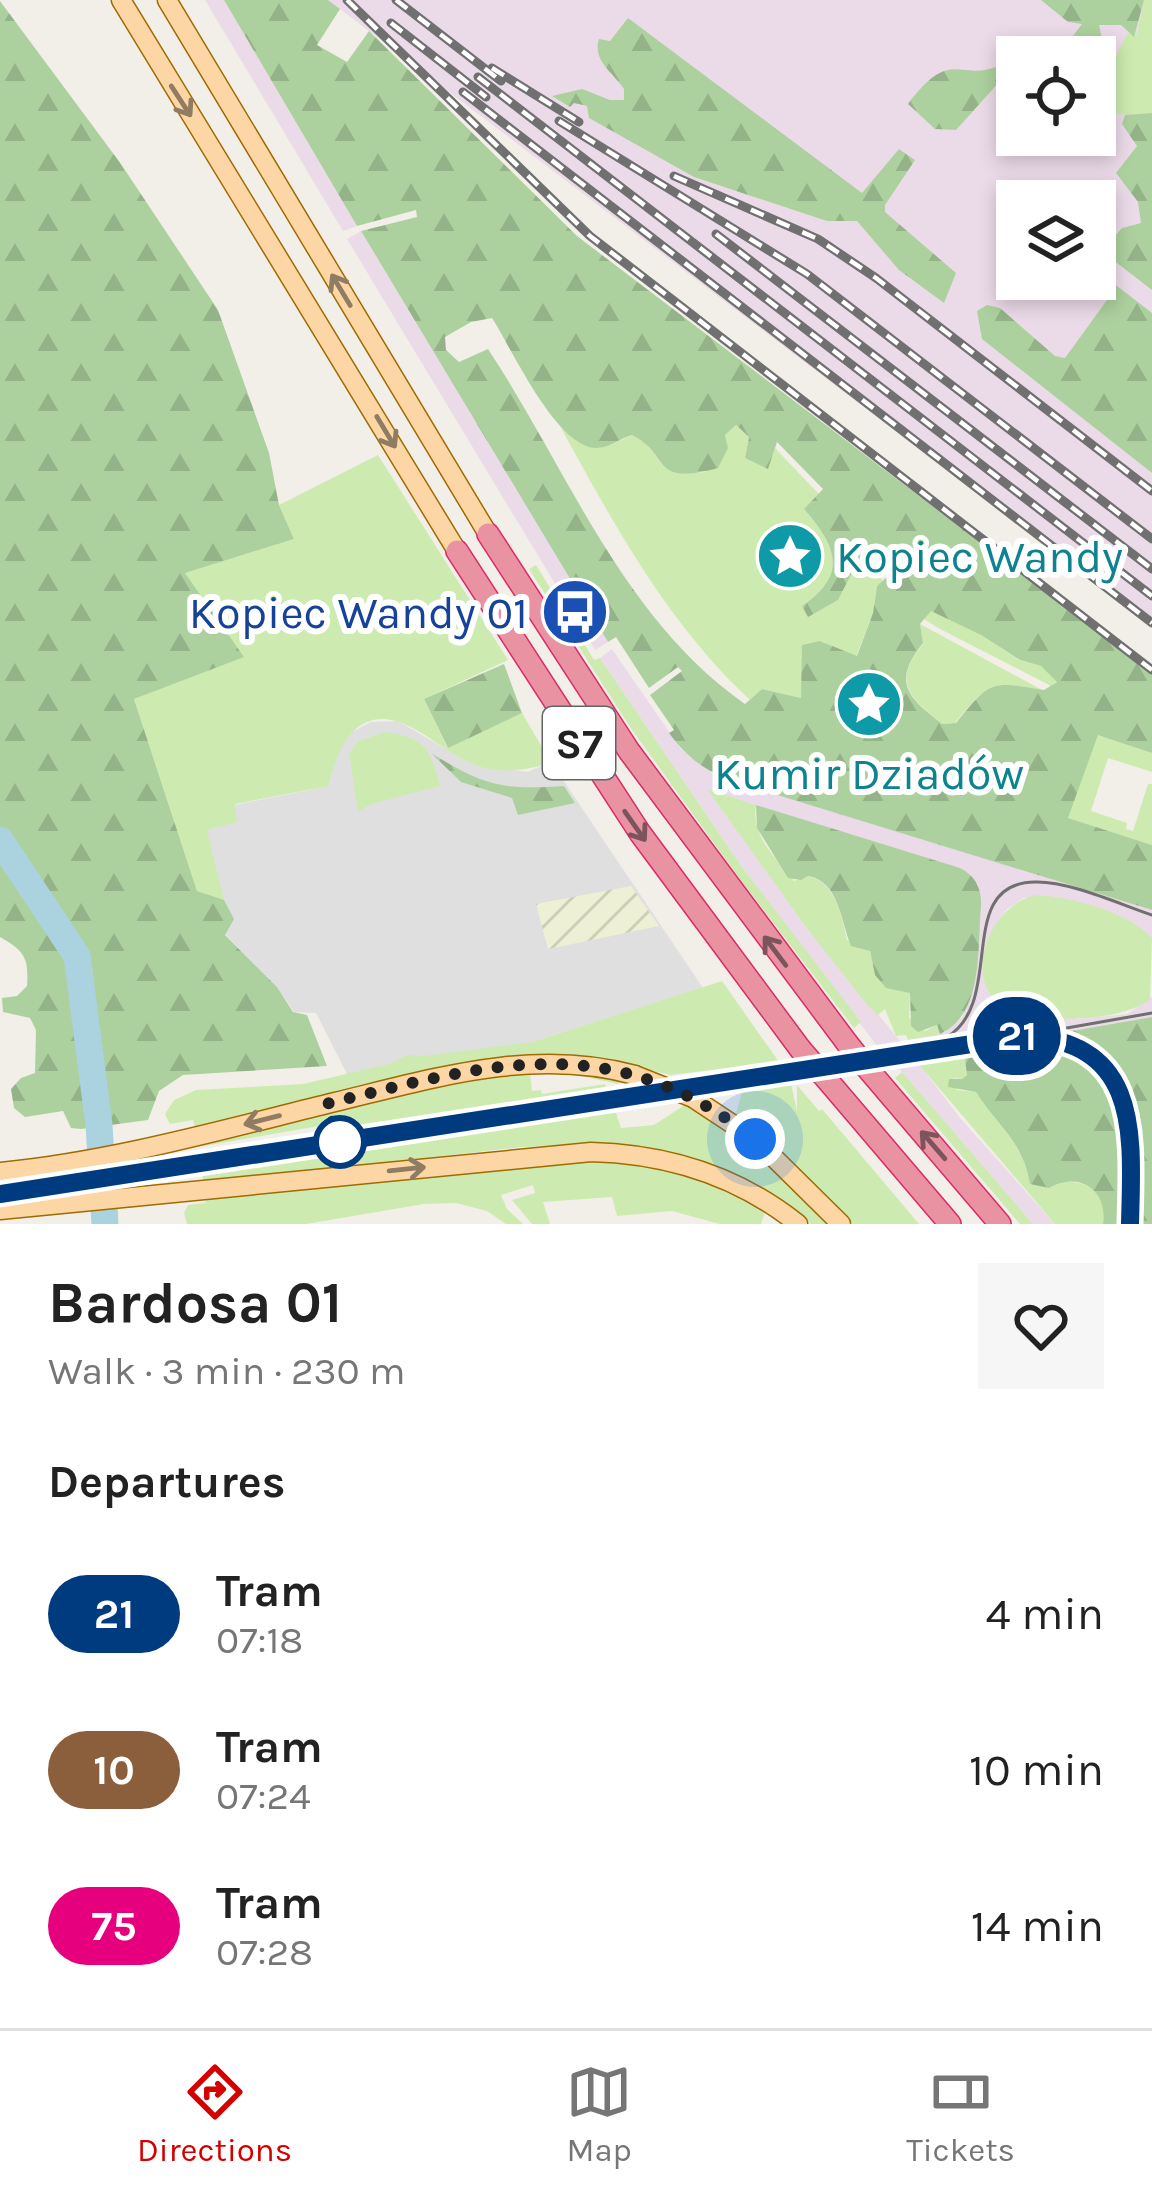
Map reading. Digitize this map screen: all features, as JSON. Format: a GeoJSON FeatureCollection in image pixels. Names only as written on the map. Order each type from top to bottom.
{"type":"FeatureCollection","features":[{"type":"Feature","properties":{"kind":"highway","name":"S7"},"geometry":{"type":"LineString","coordinates":[[488,534],[629,751],[847,1043],[1000,1224]]}},
{"type":"Feature","properties":{"kind":"highway","name":"S7"},"geometry":{"type":"LineString","coordinates":[[458,551],[640,833],[801,1050],[950,1224]]}},
{"type":"Feature","properties":{"kind":"main road","name":"S7"},"geometry":{"type":"LineString","coordinates":[[121,0],[458,551]]}},
{"type":"Feature","properties":{"kind":"main road","name":"S7"},"geometry":{"type":"LineString","coordinates":[[167,0],[488,534]]}},
{"type":"Feature","properties":{"kind":"main road"},"geometry":{"type":"LineString","coordinates":[[0,1172],[122,1152],[489,1067],[571,1063],[635,1076],[693,1098],[755,1139],[841,1224]]}},
{"type":"Feature","properties":{"kind":"main road"},"geometry":{"type":"LineString","coordinates":[[0,1210],[520,1156],[612,1153],[666,1160],[709,1173],[761,1198],[798,1224]]}},
{"type":"Feature","properties":{"kind":"shaded area"},"geometry":{"type":"Polygon","coordinates":[[[205,0],[224,0],[357,226],[343,231],[205,0]]]}},
{"type":"Feature","properties":{"kind":"shaded area"},"geometry":{"type":"Polygon","coordinates":[[[328,0],[1152,0],[1152,626],[328,0]]]}},
{"type":"Feature","properties":{"kind":"shaded area"},"geometry":{"type":"Polygon","coordinates":[[[361,231],[608,642],[595,650],[347,239],[361,231]]]}},
{"type":"Feature","properties":{"kind":"shaded area"},"geometry":{"type":"Polygon","coordinates":[[[612,649],[681,749],[712,773],[1152,910],[1152,938],[1123,918],[1054,897],[1023,898],[1006,910],[990,936],[985,982],[1001,1006],[1078,1019],[1127,1014],[1152,997],[1152,1017],[1075,1031],[1112,1055],[1135,1089],[1144,1142],[1142,1224],[1126,1224],[1127,1134],[1116,1096],[1083,1059],[1030,1040],[916,1060],[961,1119],[1055,1224],[1033,1224],[894,1063],[789,1075],[202,1168],[199,1152],[877,1046],[742,867],[600,658],[612,649]],[[709,790],[806,927],[901,1042],[945,1032],[963,1017],[979,886],[969,874],[709,790]]]}},
{"type":"Feature","properties":{"kind":"shaded area"},"geometry":{"type":"Polygon","coordinates":[[[398,721],[470,763],[527,772],[551,762],[703,988],[532,1042],[423,1059],[349,1078],[316,1013],[294,1012],[277,987],[225,934],[180,836],[234,805],[329,786],[335,754],[348,734],[371,722],[398,721]]]}},
{"type":"Feature","properties":{"kind":"shaded area"},"geometry":{"type":"Polygon","coordinates":[[[191,1154],[193,1168],[0,1197],[0,1182],[191,1154]]]}},
{"type":"Feature","properties":{"kind":"green space"},"geometry":{"type":"Polygon","coordinates":[[[224,0],[328,0],[340,9],[317,45],[347,62],[369,31],[577,236],[1152,673],[1152,753],[1098,735],[1068,818],[1152,845],[1152,910],[738,783],[691,758],[669,733],[674,730],[650,695],[682,671],[678,667],[649,688],[616,637],[608,642],[361,231],[417,217],[416,210],[357,226],[224,0]],[[492,318],[471,322],[445,337],[446,350],[459,362],[488,349],[600,540],[664,629],[702,669],[745,704],[762,689],[801,698],[802,645],[820,641],[857,656],[877,586],[888,576],[867,544],[838,600],[808,617],[802,606],[827,583],[832,571],[830,548],[804,509],[823,489],[777,442],[768,469],[745,458],[749,437],[736,425],[725,435],[728,448],[718,468],[681,474],[664,466],[632,435],[601,448],[581,443],[551,415],[492,318]],[[931,611],[920,624],[923,643],[906,679],[920,706],[942,724],[956,723],[993,687],[1044,690],[1057,682],[1041,666],[1020,660],[931,611]]]}},
{"type":"Feature","properties":{"kind":"green space"},"geometry":{"type":"Polygon","coordinates":[[[1041,0],[1144,0],[1134,37],[1121,25],[1099,25],[1101,36],[1073,36],[1082,24],[1068,22],[1041,0]]]}},
{"type":"Feature","properties":{"kind":"green space"},"geometry":{"type":"Polygon","coordinates":[[[1144,0],[1152,0],[1152,113],[1116,113],[1116,56],[1127,34],[1137,34],[1144,0]]]}},
{"type":"Feature","properties":{"kind":"green space"},"geometry":{"type":"Polygon","coordinates":[[[0,1],[121,164],[218,310],[294,539],[185,573],[244,657],[134,699],[197,891],[224,900],[234,919],[225,935],[277,987],[293,1012],[307,1015],[327,1066],[183,1075],[159,1091],[148,1120],[81,1129],[71,1128],[63,1111],[25,1117],[14,1108],[11,1089],[21,1078],[35,1073],[36,1030],[30,1018],[3,1012],[2,998],[17,996],[27,986],[27,976],[23,956],[0,937],[0,1]]]}},
{"type":"Feature","properties":{"kind":"green space"},"geometry":{"type":"Polygon","coordinates":[[[628,18],[862,193],[899,149],[915,160],[885,212],[956,273],[944,303],[899,270],[857,221],[827,221],[694,177],[589,118],[587,106],[574,103],[570,107],[552,96],[582,89],[624,100],[624,89],[601,60],[598,47],[599,39],[610,41],[628,18]]]}},
{"type":"Feature","properties":{"kind":"green space"},"geometry":{"type":"Polygon","coordinates":[[[996,66],[996,86],[956,130],[935,129],[908,104],[936,75],[956,69],[996,66]]]}},
{"type":"Feature","properties":{"kind":"green space"},"geometry":{"type":"Polygon","coordinates":[[[1152,113],[1152,290],[1116,262],[1116,235],[1141,223],[1138,202],[1116,173],[1137,146],[1122,124],[1125,115],[1152,113]]]}},
{"type":"Feature","properties":{"kind":"green space"},"geometry":{"type":"Polygon","coordinates":[[[1116,285],[1152,313],[1152,473],[982,339],[977,311],[987,305],[1000,308],[1055,356],[1065,358],[1107,300],[1116,300],[1116,285]]]}},
{"type":"Feature","properties":{"kind":"green space"},"geometry":{"type":"Polygon","coordinates":[[[736,425],[749,437],[745,458],[768,468],[775,448],[819,494],[804,509],[830,548],[832,571],[827,583],[802,606],[808,616],[838,600],[862,553],[883,581],[877,587],[873,613],[856,657],[821,641],[801,698],[762,689],[750,700],[720,670],[644,571],[560,426],[578,442],[610,445],[632,435],[666,467],[686,473],[705,472],[725,435],[736,425]]]}},
{"type":"Feature","properties":{"kind":"green space"},"geometry":{"type":"Polygon","coordinates":[[[378,455],[508,660],[424,699],[447,747],[522,713],[551,762],[521,770],[488,768],[468,762],[402,723],[372,720],[350,734],[329,786],[235,804],[237,822],[207,830],[224,900],[197,891],[134,699],[243,656],[184,573],[294,539],[279,505],[378,455]]]}},
{"type":"Feature","properties":{"kind":"green space"},"geometry":{"type":"Polygon","coordinates":[[[536,565],[594,660],[600,658],[742,867],[861,1022],[854,1028],[630,727],[529,569],[536,565]]]}},
{"type":"Feature","properties":{"kind":"green space"},"geometry":{"type":"Polygon","coordinates":[[[931,610],[1019,660],[1041,666],[1057,681],[1051,686],[940,629],[924,619],[931,610]]]}},
{"type":"Feature","properties":{"kind":"green space"},"geometry":{"type":"Polygon","coordinates":[[[920,624],[1044,691],[993,687],[976,698],[955,723],[942,724],[913,697],[906,679],[923,644],[920,624]]]}},
{"type":"Feature","properties":{"kind":"green space"},"geometry":{"type":"Polygon","coordinates":[[[504,664],[522,713],[448,748],[424,699],[504,664]]]}},
{"type":"Feature","properties":{"kind":"green space"},"geometry":{"type":"Polygon","coordinates":[[[385,732],[409,737],[424,747],[440,786],[371,804],[358,812],[349,753],[359,741],[385,732]]]}},
{"type":"Feature","properties":{"kind":"green space"},"geometry":{"type":"Polygon","coordinates":[[[1098,734],[1152,753],[1152,772],[1108,758],[1091,811],[1127,823],[1126,829],[1133,831],[1148,784],[1152,784],[1152,845],[1067,818],[1098,734]]]}},
{"type":"Feature","properties":{"kind":"green space"},"geometry":{"type":"Polygon","coordinates":[[[431,753],[494,783],[564,786],[575,803],[518,815],[512,798],[461,782],[431,753]]]}},
{"type":"Feature","properties":{"kind":"green space"},"geometry":{"type":"Polygon","coordinates":[[[707,789],[756,805],[761,837],[780,864],[794,881],[807,876],[824,884],[836,900],[847,940],[870,951],[873,966],[910,992],[909,1018],[925,1031],[937,1025],[940,1034],[908,1040],[906,1035],[896,1036],[885,1009],[878,1015],[868,1006],[707,789]]]}},
{"type":"Feature","properties":{"kind":"green space"},"geometry":{"type":"Polygon","coordinates":[[[756,805],[960,868],[974,879],[981,900],[976,979],[954,1025],[940,1034],[937,1025],[918,1032],[911,1026],[910,993],[886,988],[875,975],[870,951],[851,946],[826,886],[808,876],[788,878],[757,828],[756,805]]]}},
{"type":"Feature","properties":{"kind":"green space"},"geometry":{"type":"Polygon","coordinates":[[[631,886],[659,926],[548,949],[536,904],[631,886]]]}},
{"type":"Feature","properties":{"kind":"green space"},"geometry":{"type":"Polygon","coordinates":[[[1037,895],[1099,907],[1129,920],[1152,938],[1150,999],[1117,1013],[1070,1019],[1023,1014],[993,998],[982,968],[990,936],[1009,909],[1037,895]]]}},
{"type":"Feature","properties":{"kind":"green space"},"geometry":{"type":"Polygon","coordinates":[[[722,981],[779,1062],[670,1075],[569,1054],[511,1056],[448,1066],[195,1127],[193,1120],[170,1124],[165,1114],[174,1100],[196,1090],[303,1084],[389,1064],[407,1055],[532,1042],[722,981]]]}},
{"type":"Feature","properties":{"kind":"green space"},"geometry":{"type":"Polygon","coordinates":[[[1152,1017],[1152,1224],[1142,1224],[1142,1139],[1130,1086],[1098,1045],[1072,1031],[1152,1017]]]}},
{"type":"Feature","properties":{"kind":"green space"},"geometry":{"type":"Polygon","coordinates":[[[1022,1039],[1059,1046],[1087,1059],[1106,1079],[1124,1130],[1126,1224],[1103,1224],[1101,1201],[1089,1186],[1030,1184],[1016,1146],[976,1092],[948,1087],[949,1079],[967,1075],[965,1060],[970,1050],[1022,1039]]]}},
{"type":"Feature","properties":{"kind":"green space"},"geometry":{"type":"Polygon","coordinates":[[[970,1050],[965,1060],[967,1075],[954,1078],[957,1090],[976,1092],[1016,1146],[1031,1184],[1057,1181],[1092,1188],[1103,1208],[1103,1224],[1055,1224],[915,1060],[970,1050]]]}},
{"type":"Feature","properties":{"kind":"green space"},"geometry":{"type":"Polygon","coordinates":[[[527,1070],[601,1074],[623,1080],[618,1084],[576,1075],[530,1073],[532,1091],[542,1094],[605,1084],[606,1089],[356,1127],[354,1120],[198,1147],[198,1143],[383,1098],[527,1070]]]}},
{"type":"Feature","properties":{"kind":"green space"},"geometry":{"type":"Polygon","coordinates":[[[902,1072],[1033,1224],[1020,1224],[895,1078],[902,1072]]]}},
{"type":"Feature","properties":{"kind":"green space"},"geometry":{"type":"Polygon","coordinates":[[[789,1075],[797,1111],[797,1085],[919,1224],[853,1224],[774,1144],[736,1113],[743,1089],[701,1090],[789,1075]]]}},
{"type":"Feature","properties":{"kind":"green space"},"geometry":{"type":"Polygon","coordinates":[[[613,1103],[621,1128],[654,1125],[686,1104],[744,1143],[828,1224],[811,1224],[776,1198],[714,1166],[680,1154],[620,1145],[522,1147],[204,1183],[202,1173],[359,1150],[359,1143],[613,1103]]]}},
{"type":"Feature","properties":{"kind":"green space"},"geometry":{"type":"Polygon","coordinates":[[[598,1159],[685,1176],[766,1210],[761,1224],[720,1224],[672,1211],[617,1216],[612,1197],[543,1202],[550,1224],[532,1224],[512,1200],[535,1193],[533,1185],[501,1195],[507,1209],[523,1224],[506,1224],[487,1211],[456,1203],[306,1224],[187,1224],[184,1213],[188,1205],[206,1199],[598,1159]]]}},
{"type":"Feature","properties":{"kind":"waterway"},"geometry":{"type":"LineString","coordinates":[[0,840],[77,956],[99,1125],[105,1224]]}},
{"type":"Feature","properties":{"kind":"tram line"},"geometry":{"type":"LineString","coordinates":[[947,1037],[965,1020],[975,998],[987,922],[995,902],[1010,887],[1035,882],[1063,885],[1152,915]]}},
{"type":"Feature","properties":{"kind":"tram line"},"geometry":{"type":"LineString","coordinates":[[1061,1029],[1152,1013]]}},
{"type":"Feature","properties":{"kind":"tram line"},"geometry":{"type":"LineString","coordinates":[[0,1185],[1033,1027],[1072,1034],[1100,1048],[1119,1069],[1137,1125],[1138,1224]]}},
{"type":"Feature","properties":{"kind":"tram line","name":"21"},"geometry":{"type":"LineString","coordinates":[[0,1194],[1023,1036],[1078,1050],[1094,1060],[1121,1094],[1132,1138],[1130,1224]]}},
{"type":"Feature","properties":{"kind":"railway"},"geometry":{"type":"LineString","coordinates":[[347,0],[590,236],[1152,670]]}},
{"type":"Feature","properties":{"kind":"railway"},"geometry":{"type":"LineString","coordinates":[[396,0],[501,81]]}},
{"type":"Feature","properties":{"kind":"railway"},"geometry":{"type":"LineString","coordinates":[[391,23],[486,97]]}},
{"type":"Feature","properties":{"kind":"railway"},"geometry":{"type":"LineString","coordinates":[[492,68],[579,122]]}},
{"type":"Feature","properties":{"kind":"railway"},"geometry":{"type":"LineString","coordinates":[[478,77],[1152,596]]}},
{"type":"Feature","properties":{"kind":"railway"},"geometry":{"type":"LineString","coordinates":[[463,92],[1152,623]]}},
{"type":"Feature","properties":{"kind":"railway"},"geometry":{"type":"LineString","coordinates":[[559,121],[807,274],[1152,539]]}},
{"type":"Feature","properties":{"kind":"railway"},"geometry":{"type":"LineString","coordinates":[[674,176],[818,239],[876,278],[1152,491]]}},
{"type":"Feature","properties":{"kind":"railway"},"geometry":{"type":"LineString","coordinates":[[716,234],[1152,569]]}},
{"type":"Feature","properties":{"kind":"place","name":"Kopiec Wandy"},"geometry":{"type":"Point","coordinates":[790,556]}},
{"type":"Feature","properties":{"kind":"place","name":"Kopiec Wandy 01"},"geometry":{"type":"Point","coordinates":[575,612]}},
{"type":"Feature","properties":{"kind":"place","name":"Kumir Dziadów"},"geometry":{"type":"Point","coordinates":[869,704]}},
{"type":"Feature","properties":{"kind":"route"},"geometry":{"type":"LineString","coordinates":[[340,1142],[326,1104],[466,1071],[536,1062],[590,1066],[649,1080],[708,1106],[755,1139]]}}]}
